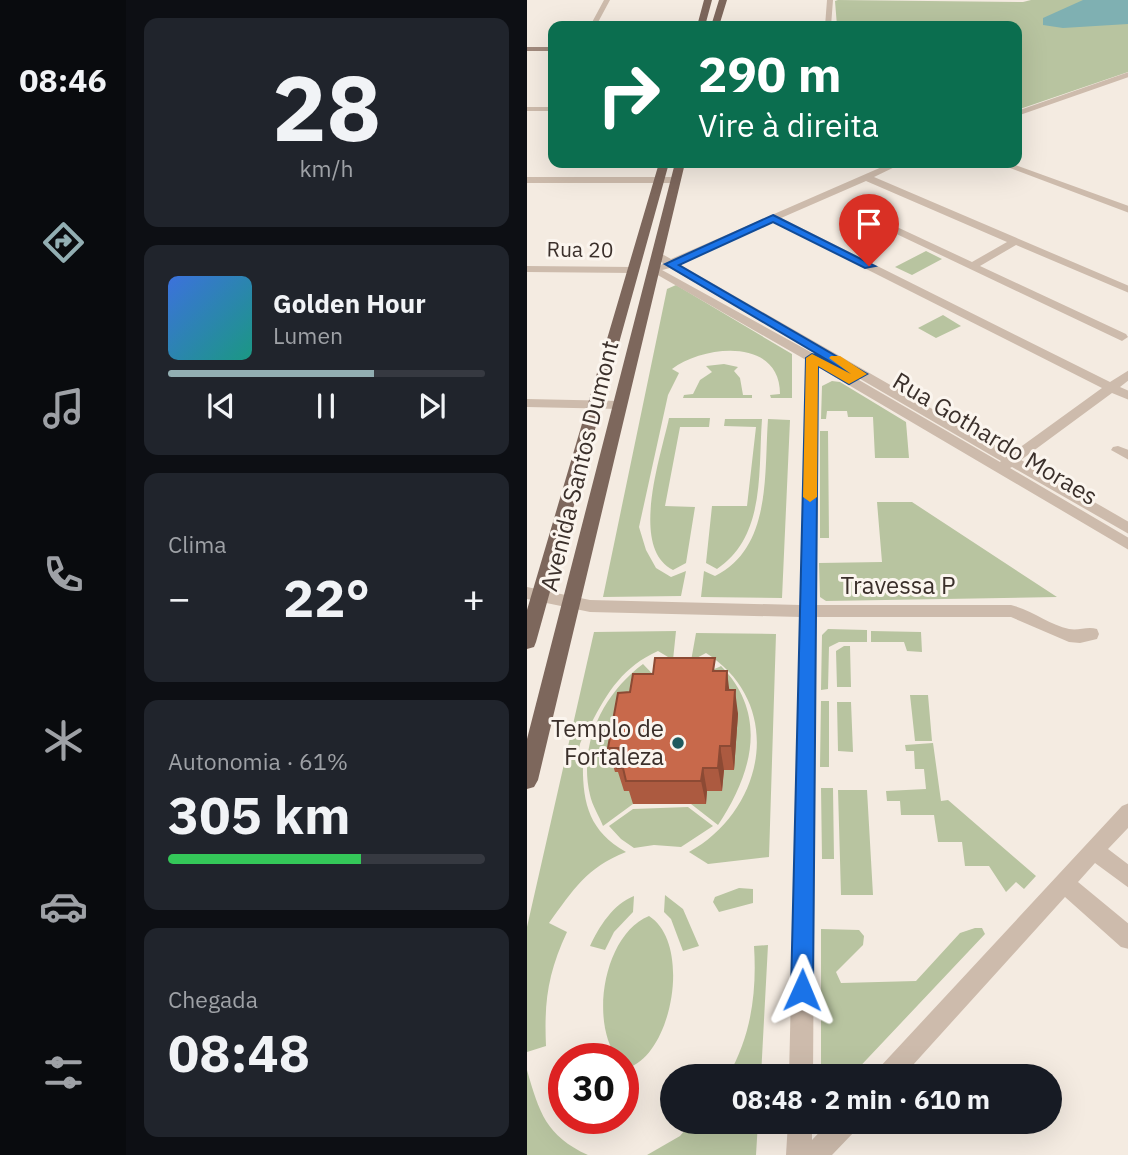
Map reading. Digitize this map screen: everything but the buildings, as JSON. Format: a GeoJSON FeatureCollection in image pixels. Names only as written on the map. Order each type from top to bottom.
{"type":"FeatureCollection","features":[{"type":"Feature","properties":{"kind":"main road"},"geometry":{"type":"LineString","coordinates":[[702,21],[708,0]]}},
{"type":"Feature","properties":{"kind":"main road"},"geometry":{"type":"LineString","coordinates":[[717,21],[723,0]]}},
{"type":"Feature","properties":{"kind":"main road","name":"Avenida Santos Dumont"},"geometry":{"type":"LineString","coordinates":[[527,642],[534,593],[596,405],[662,168]]}},
{"type":"Feature","properties":{"kind":"main road","name":"Avenida Santos Dumont"},"geometry":{"type":"LineString","coordinates":[[527,780],[679,168]]}},
{"type":"Feature","properties":{"kind":"main road"},"geometry":{"type":"LineString","coordinates":[[618,327],[640,327]]}},
{"type":"Feature","properties":{"kind":"main road"},"geometry":{"type":"LineString","coordinates":[[613,342],[636,343]]}},
{"type":"Feature","properties":{"kind":"street"},"geometry":{"type":"LineString","coordinates":[[596,21],[607,0]]}},
{"type":"Feature","properties":{"kind":"street"},"geometry":{"type":"LineString","coordinates":[[828,21],[830,0]]}},
{"type":"Feature","properties":{"kind":"street"},"geometry":{"type":"LineString","coordinates":[[527,49],[548,49]]}},
{"type":"Feature","properties":{"kind":"street"},"geometry":{"type":"LineString","coordinates":[[1022,112],[1128,74]]}},
{"type":"Feature","properties":{"kind":"street"},"geometry":{"type":"LineString","coordinates":[[527,109],[548,107]]}},
{"type":"Feature","properties":{"kind":"street"},"geometry":{"type":"LineString","coordinates":[[654,270],[887,168]]}},
{"type":"Feature","properties":{"kind":"street"},"geometry":{"type":"LineString","coordinates":[[1015,168],[1128,210]]}},
{"type":"Feature","properties":{"kind":"street"},"geometry":{"type":"LineString","coordinates":[[866,177],[1128,290]]}},
{"type":"Feature","properties":{"kind":"street"},"geometry":{"type":"LineString","coordinates":[[527,180],[676,180]]}},
{"type":"Feature","properties":{"kind":"street"},"geometry":{"type":"LineString","coordinates":[[851,209],[1122,337]]}},
{"type":"Feature","properties":{"kind":"street"},"geometry":{"type":"LineString","coordinates":[[773,218],[1128,396]]}},
{"type":"Feature","properties":{"kind":"street"},"geometry":{"type":"LineString","coordinates":[[972,266],[1016,241]]}},
{"type":"Feature","properties":{"kind":"street","name":"Rua Gothardo Moraes"},"geometry":{"type":"LineString","coordinates":[[658,256],[743,305],[812,358],[855,377]]}},
{"type":"Feature","properties":{"kind":"street","name":"Rua 20"},"geometry":{"type":"LineString","coordinates":[[527,269],[633,270]]}},
{"type":"Feature","properties":{"kind":"street","name":"Rua Gothardo Moraes"},"geometry":{"type":"LineString","coordinates":[[654,270],[729,311],[782,334],[1006,465],[1128,529]]}},
{"type":"Feature","properties":{"kind":"street"},"geometry":{"type":"LineString","coordinates":[[729,311],[743,305]]}},
{"type":"Feature","properties":{"kind":"street"},"geometry":{"type":"LineString","coordinates":[[801,1064],[812,358]]}},
{"type":"Feature","properties":{"kind":"street"},"geometry":{"type":"LineString","coordinates":[[1006,465],[1128,374]]}},
{"type":"Feature","properties":{"kind":"street"},"geometry":{"type":"LineString","coordinates":[[527,403],[620,405]]}},
{"type":"Feature","properties":{"kind":"street","name":"Rua Gothardo Moraes"},"geometry":{"type":"LineString","coordinates":[[1006,465],[1128,545]]}},
{"type":"Feature","properties":{"kind":"street","name":"Travessa P"},"geometry":{"type":"LineString","coordinates":[[534,593],[572,605],[808,611],[1011,611],[1025,613],[1063,635],[1077,638],[1091,634]]}},
{"type":"Feature","properties":{"kind":"street"},"geometry":{"type":"LineString","coordinates":[[898,1064],[1128,812]]}},
{"type":"Feature","properties":{"kind":"street"},"geometry":{"type":"LineString","coordinates":[[1095,851],[1128,878]]}},
{"type":"Feature","properties":{"kind":"street"},"geometry":{"type":"LineString","coordinates":[[1064,883],[1128,939]]}},
{"type":"Feature","properties":{"kind":"street"},"geometry":{"type":"LineString","coordinates":[[799,1155],[800,1134]]}},
{"type":"Feature","properties":{"kind":"street"},"geometry":{"type":"LineString","coordinates":[[815,1155],[834,1134]]}},
{"type":"Feature","properties":{"kind":"green space"},"geometry":{"type":"Polygon","coordinates":[[[838,0],[1128,0],[1128,72],[1022,108],[1022,21],[837,21],[835,1],[838,0]]]}},
{"type":"Feature","properties":{"kind":"green space"},"geometry":{"type":"Polygon","coordinates":[[[926,251],[942,259],[912,275],[895,267],[926,251]]]}},
{"type":"Feature","properties":{"kind":"green space"},"geometry":{"type":"Polygon","coordinates":[[[676,285],[792,354],[792,398],[771,398],[770,395],[780,394],[777,376],[768,363],[754,355],[738,351],[702,355],[672,369],[679,373],[668,395],[639,527],[646,550],[656,568],[671,577],[686,571],[681,596],[603,597],[667,289],[676,285]]]}},
{"type":"Feature","properties":{"kind":"green space"},"geometry":{"type":"Polygon","coordinates":[[[943,315],[961,326],[936,338],[918,328],[943,315]]]}},
{"type":"Feature","properties":{"kind":"green space"},"geometry":{"type":"Polygon","coordinates":[[[724,364],[738,367],[734,371],[740,378],[743,395],[752,395],[752,398],[683,398],[684,395],[693,394],[700,380],[712,372],[706,366],[724,364]]]}},
{"type":"Feature","properties":{"kind":"green space"},"geometry":{"type":"Polygon","coordinates":[[[832,381],[840,382],[906,422],[909,458],[875,458],[873,417],[848,417],[847,411],[827,411],[826,419],[821,419],[822,386],[832,381]]]}},
{"type":"Feature","properties":{"kind":"green space"},"geometry":{"type":"Polygon","coordinates":[[[669,418],[710,418],[709,427],[680,427],[665,506],[695,507],[686,563],[673,570],[660,559],[653,542],[650,522],[655,477],[669,418]]]}},
{"type":"Feature","properties":{"kind":"green space"},"geometry":{"type":"Polygon","coordinates":[[[725,419],[762,419],[759,481],[752,521],[744,539],[733,555],[717,569],[706,563],[712,506],[747,506],[756,427],[724,426],[725,419]]]}},
{"type":"Feature","properties":{"kind":"green space"},"geometry":{"type":"Polygon","coordinates":[[[768,419],[790,420],[782,598],[701,597],[704,571],[715,576],[733,563],[747,547],[756,528],[765,485],[768,419]]]}},
{"type":"Feature","properties":{"kind":"green space"},"geometry":{"type":"Polygon","coordinates":[[[820,431],[828,431],[829,538],[820,538],[820,431]]]}},
{"type":"Feature","properties":{"kind":"green space"},"geometry":{"type":"Polygon","coordinates":[[[877,502],[912,502],[1057,597],[826,601],[820,597],[819,563],[882,562],[877,502]]]}},
{"type":"Feature","properties":{"kind":"green space"},"geometry":{"type":"Polygon","coordinates":[[[828,629],[867,630],[867,642],[839,642],[829,647],[828,689],[821,690],[822,635],[828,629]]]}},
{"type":"Feature","properties":{"kind":"green space"},"geometry":{"type":"Polygon","coordinates":[[[676,631],[673,660],[658,651],[635,664],[603,701],[581,741],[579,754],[583,758],[584,787],[589,812],[603,834],[626,852],[601,865],[582,881],[549,923],[567,932],[555,961],[549,987],[546,1046],[527,1052],[527,927],[594,632],[676,631]]]}},
{"type":"Feature","properties":{"kind":"green space"},"geometry":{"type":"Polygon","coordinates":[[[871,631],[921,632],[922,652],[907,651],[904,642],[871,642],[871,631]]]}},
{"type":"Feature","properties":{"kind":"green space"},"geometry":{"type":"Polygon","coordinates":[[[696,633],[776,634],[769,857],[708,864],[689,852],[715,833],[735,810],[749,784],[756,756],[756,727],[748,700],[731,674],[706,653],[691,661],[696,633]]]}},
{"type":"Feature","properties":{"kind":"green space"},"geometry":{"type":"Polygon","coordinates":[[[850,646],[851,687],[837,687],[836,651],[850,646]]]}},
{"type":"Feature","properties":{"kind":"green space"},"geometry":{"type":"Polygon","coordinates":[[[643,664],[656,676],[666,679],[709,671],[721,666],[746,704],[750,724],[747,765],[740,786],[718,825],[691,804],[706,804],[707,791],[722,791],[724,770],[734,769],[627,772],[624,791],[635,791],[633,804],[603,826],[590,795],[587,776],[591,739],[605,705],[616,690],[643,664]]]}},
{"type":"Feature","properties":{"kind":"green space"},"geometry":{"type":"Polygon","coordinates":[[[910,695],[928,695],[932,741],[915,741],[910,695]]]}},
{"type":"Feature","properties":{"kind":"green space"},"geometry":{"type":"Polygon","coordinates":[[[821,701],[829,701],[829,767],[820,767],[821,701]]]}},
{"type":"Feature","properties":{"kind":"green space"},"geometry":{"type":"Polygon","coordinates":[[[837,702],[851,702],[853,752],[838,751],[837,702]]]}},
{"type":"Feature","properties":{"kind":"green space"},"geometry":{"type":"Polygon","coordinates":[[[933,743],[941,801],[948,800],[1036,876],[1024,889],[1016,882],[1006,892],[989,866],[965,866],[962,842],[938,842],[934,815],[901,815],[900,801],[887,801],[886,791],[926,789],[924,769],[915,769],[914,751],[906,751],[905,745],[933,743]]]}},
{"type":"Feature","properties":{"kind":"green space"},"geometry":{"type":"Polygon","coordinates":[[[821,788],[833,788],[834,859],[822,859],[821,788]]]}},
{"type":"Feature","properties":{"kind":"green space"},"geometry":{"type":"Polygon","coordinates":[[[838,790],[867,790],[873,895],[841,895],[838,790]]]}},
{"type":"Feature","properties":{"kind":"green space"},"geometry":{"type":"Polygon","coordinates":[[[688,807],[713,826],[681,847],[654,845],[634,848],[609,826],[633,809],[688,807]]]}},
{"type":"Feature","properties":{"kind":"green space"},"geometry":{"type":"Polygon","coordinates":[[[739,888],[753,889],[753,903],[719,912],[713,902],[715,897],[739,888]]]}},
{"type":"Feature","properties":{"kind":"green space"},"geometry":{"type":"Polygon","coordinates":[[[665,895],[683,909],[699,946],[683,951],[671,919],[664,912],[665,895]]]}},
{"type":"Feature","properties":{"kind":"green space"},"geometry":{"type":"Polygon","coordinates":[[[634,896],[633,912],[614,932],[605,950],[590,946],[613,910],[634,896]]]}},
{"type":"Feature","properties":{"kind":"green space"},"geometry":{"type":"Polygon","coordinates":[[[649,916],[662,930],[670,949],[673,972],[666,1020],[656,1042],[639,1061],[639,1043],[609,1043],[604,1024],[603,1002],[612,959],[621,941],[634,926],[649,916]]]}},
{"type":"Feature","properties":{"kind":"green space"},"geometry":{"type":"Polygon","coordinates":[[[982,928],[985,934],[862,1064],[821,1064],[821,929],[859,930],[864,936],[863,945],[836,972],[841,983],[916,981],[960,933],[982,928]]]}},
{"type":"Feature","properties":{"kind":"green space"},"geometry":{"type":"Polygon","coordinates":[[[768,945],[762,1064],[734,1064],[751,1014],[754,946],[768,945]]]}},
{"type":"Feature","properties":{"kind":"green space"},"geometry":{"type":"Polygon","coordinates":[[[527,1070],[540,1110],[548,1124],[548,1134],[556,1134],[588,1155],[527,1155],[527,1070]]]}},
{"type":"Feature","properties":{"kind":"green space"},"geometry":{"type":"Polygon","coordinates":[[[757,1134],[756,1155],[647,1155],[680,1136],[757,1134]]]}},
{"type":"Feature","properties":{"kind":"water"},"geometry":{"type":"Polygon","coordinates":[[[1083,0],[1128,0],[1128,24],[1063,28],[1043,25],[1043,18],[1083,0]]]}},
{"type":"Feature","properties":{"kind":"slow traffic"},"geometry":{"type":"LineString","coordinates":[[810,497],[812,358],[849,380],[861,374],[835,358]]}},
{"type":"Feature","properties":{"kind":"place","name":"Templo de Fortaleza"},"geometry":{"type":"Point","coordinates":[678,743]}},
{"type":"Feature","properties":{"kind":"route"},"geometry":{"type":"LineString","coordinates":[[802,990],[812,358],[849,380],[861,374],[671,264],[773,218],[869,266]]}}]}
